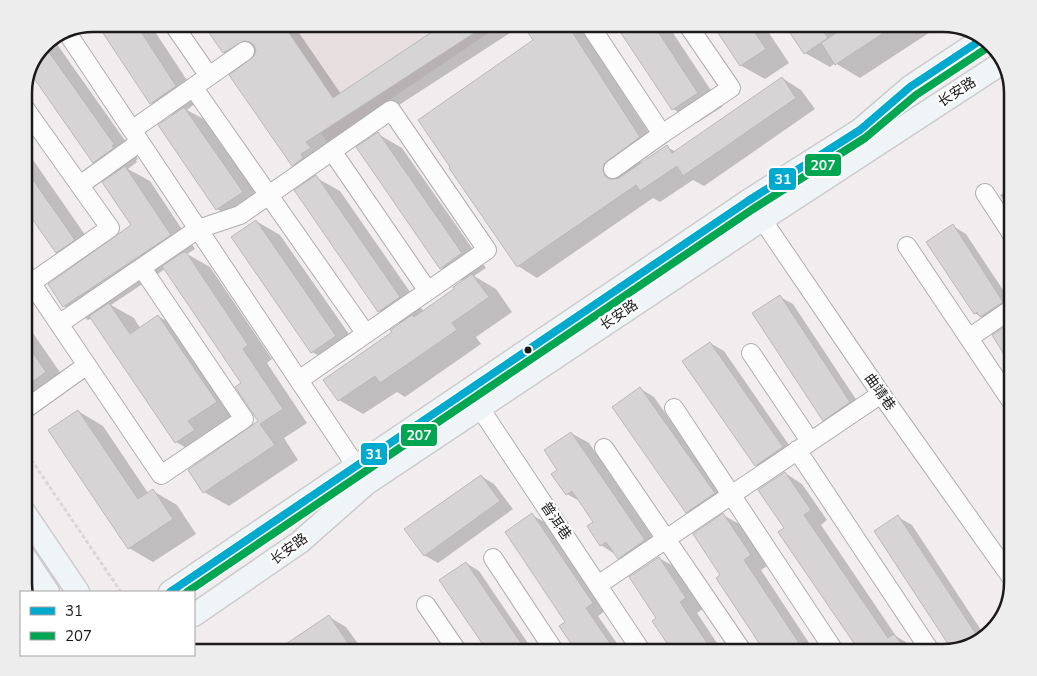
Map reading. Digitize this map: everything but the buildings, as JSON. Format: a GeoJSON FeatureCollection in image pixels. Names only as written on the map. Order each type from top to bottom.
{"type":"FeatureCollection","features":[{"type":"Feature","properties":{"kind":"main road","name":"长安路"},"geometry":{"type":"LineString","coordinates":[[195,614],[300,542],[367,483],[474,400],[748,201],[860,130],[910,88],[977,43]]}},
{"type":"Feature","properties":{"kind":"main road","name":"长安路"},"geometry":{"type":"LineString","coordinates":[[171,591],[356,466],[474,400],[763,219],[998,67]]}},
{"type":"Feature","properties":{"kind":"main road"},"geometry":{"type":"LineString","coordinates":[[33,525],[77,591]]}},
{"type":"Feature","properties":{"kind":"main road"},"geometry":{"type":"LineString","coordinates":[[33,570],[47,591]]}},
{"type":"Feature","properties":{"kind":"lane"},"geometry":{"type":"LineString","coordinates":[[178,32],[208,76]]}},
{"type":"Feature","properties":{"kind":"lane"},"geometry":{"type":"LineString","coordinates":[[594,32],[662,134]]}},
{"type":"Feature","properties":{"kind":"lane"},"geometry":{"type":"LineString","coordinates":[[613,169],[731,88],[692,32]]}},
{"type":"Feature","properties":{"kind":"lane"},"geometry":{"type":"LineString","coordinates":[[70,37],[356,466]]}},
{"type":"Feature","properties":{"kind":"lane"},"geometry":{"type":"LineString","coordinates":[[80,185],[193,87],[244,51]]}},
{"type":"Feature","properties":{"kind":"lane"},"geometry":{"type":"LineString","coordinates":[[193,87],[366,334]]}},
{"type":"Feature","properties":{"kind":"lane"},"geometry":{"type":"LineString","coordinates":[[59,324],[198,229],[240,215],[391,110],[487,250],[299,380]]}},
{"type":"Feature","properties":{"kind":"lane"},"geometry":{"type":"LineString","coordinates":[[33,120],[110,228],[33,275]]}},
{"type":"Feature","properties":{"kind":"lane"},"geometry":{"type":"LineString","coordinates":[[332,151],[428,291]]}},
{"type":"Feature","properties":{"kind":"lane"},"geometry":{"type":"LineString","coordinates":[[985,193],[1004,222]]}},
{"type":"Feature","properties":{"kind":"lane","name":"曲靖巷"},"geometry":{"type":"LineString","coordinates":[[748,201],[763,219],[881,394],[1004,567]]}},
{"type":"Feature","properties":{"kind":"lane"},"geometry":{"type":"LineString","coordinates":[[907,246],[1004,390]]}},
{"type":"Feature","properties":{"kind":"lane"},"geometry":{"type":"LineString","coordinates":[[33,285],[161,475],[244,419],[142,268]]}},
{"type":"Feature","properties":{"kind":"lane"},"geometry":{"type":"LineString","coordinates":[[969,338],[1004,314]]}},
{"type":"Feature","properties":{"kind":"lane"},"geometry":{"type":"LineString","coordinates":[[751,353],[804,446],[926,644]]}},
{"type":"Feature","properties":{"kind":"lane"},"geometry":{"type":"LineString","coordinates":[[33,403],[86,365]]}},
{"type":"Feature","properties":{"kind":"lane"},"geometry":{"type":"LineString","coordinates":[[598,585],[881,394]]}},
{"type":"Feature","properties":{"kind":"lane","name":"普洱巷"},"geometry":{"type":"LineString","coordinates":[[474,400],[637,644]]}},
{"type":"Feature","properties":{"kind":"lane"},"geometry":{"type":"LineString","coordinates":[[674,408],[829,644]]}},
{"type":"Feature","properties":{"kind":"lane"},"geometry":{"type":"LineString","coordinates":[[604,448],[737,644]]}},
{"type":"Feature","properties":{"kind":"lane"},"geometry":{"type":"LineString","coordinates":[[493,558],[550,644]]}},
{"type":"Feature","properties":{"kind":"lane"},"geometry":{"type":"LineString","coordinates":[[426,605],[453,644]]}},
{"type":"Feature","properties":{"kind":"path"},"geometry":{"type":"LineString","coordinates":[[33,462],[120,591]]}},
{"type":"Feature","properties":{"kind":"shaded area"},"geometry":{"type":"Polygon","coordinates":[[[252,32],[490,32],[327,142],[252,32]]]}},
{"type":"Feature","properties":{"kind":"transit line","name":"31"},"geometry":{"type":"LineString","coordinates":[[171,591],[748,201],[860,130],[910,87],[977,43]]}},
{"type":"Feature","properties":{"kind":"transit line","name":"207"},"geometry":{"type":"LineString","coordinates":[[188,591],[753,209],[865,138],[916,95],[985,49]]}}]}
